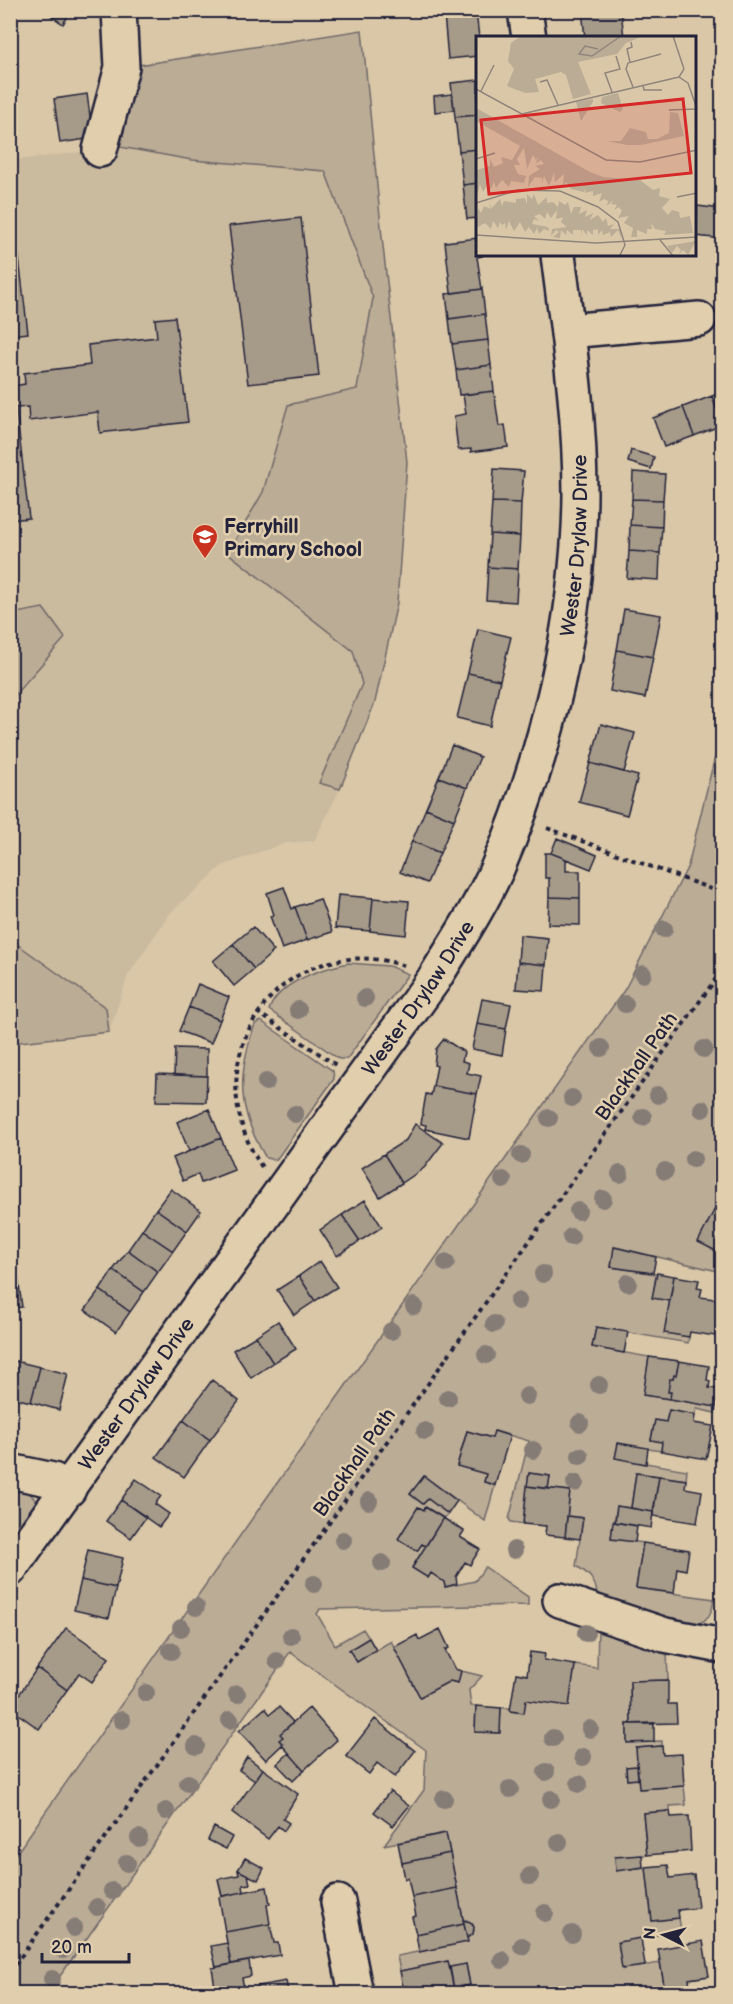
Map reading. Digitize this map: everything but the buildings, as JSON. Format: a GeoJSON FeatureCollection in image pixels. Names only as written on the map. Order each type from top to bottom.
{"type":"FeatureCollection","features":[{"type":"Feature","properties":{"kind":"street"},"geometry":{"type":"LineString","coordinates":[[100,150],[122,67],[119,10]]}},
{"type":"Feature","properties":{"kind":"street"},"geometry":{"type":"LineString","coordinates":[[525,10],[529,36]]}},
{"type":"Feature","properties":{"kind":"street","name":"Wester Drylaw Drive"},"geometry":{"type":"LineString","coordinates":[[10,1569],[434,979],[496,871],[518,817],[556,687],[577,558],[580,494],[578,429],[558,256]]}},
{"type":"Feature","properties":{"kind":"street"},"geometry":{"type":"LineString","coordinates":[[568,331],[699,319]]}},
{"type":"Feature","properties":{"kind":"street"},"geometry":{"type":"LineString","coordinates":[[10,1471],[53,1480],[69,1488]]}},
{"type":"Feature","properties":{"kind":"street"},"geometry":{"type":"LineString","coordinates":[[560,1600],[673,1637],[723,1646]]}},
{"type":"Feature","properties":{"kind":"street"},"geometry":{"type":"LineString","coordinates":[[338,1902],[356,1994]]}},
{"type":"Feature","properties":{"kind":"path"},"geometry":{"type":"LineString","coordinates":[[518,817],[723,894]]}},
{"type":"Feature","properties":{"kind":"path"},"geometry":{"type":"LineString","coordinates":[[283,1190],[268,1176],[255,1156],[245,1135],[239,1111],[236,1088],[237,1068],[248,1029],[257,1012],[271,995],[288,981],[327,963],[370,958],[392,961],[434,979]]}},
{"type":"Feature","properties":{"kind":"path","name":"Blackhall Path"},"geometry":{"type":"LineString","coordinates":[[10,1972],[723,970]]}},
{"type":"Feature","properties":{"kind":"path"},"geometry":{"type":"LineString","coordinates":[[257,1012],[361,1082]]}},
{"type":"Feature","properties":{"kind":"shaded area","name":"Ferryhill Primary School"},"geometry":{"type":"Polygon","coordinates":[[[362,30],[407,462],[397,603],[375,702],[340,789],[314,841],[285,843],[222,866],[170,913],[128,975],[109,1032],[11,1043],[10,161],[120,147],[139,65],[362,30]]]}},
{"type":"Feature","properties":{"kind":"shaded area"},"geometry":{"type":"Polygon","coordinates":[[[362,30],[407,462],[397,603],[375,702],[340,789],[319,783],[362,684],[353,651],[228,553],[263,492],[288,405],[357,389],[373,298],[325,171],[192,160],[120,147],[139,65],[362,30]]]}},
{"type":"Feature","properties":{"kind":"shaded area"},"geometry":{"type":"Polygon","coordinates":[[[43,608],[65,638],[11,699],[11,614],[43,608]]]}},
{"type":"Feature","properties":{"kind":"shaded area"},"geometry":{"type":"Polygon","coordinates":[[[722,728],[722,1198],[699,1242],[722,1254],[722,1272],[615,1247],[611,1267],[656,1274],[653,1298],[670,1301],[665,1333],[689,1337],[688,1343],[596,1327],[592,1347],[649,1357],[644,1395],[716,1407],[715,1413],[697,1409],[695,1415],[669,1410],[666,1422],[655,1420],[651,1440],[662,1442],[661,1451],[618,1444],[616,1458],[687,1470],[686,1480],[636,1473],[631,1508],[617,1506],[611,1538],[643,1543],[636,1588],[714,1599],[710,1614],[700,1623],[689,1624],[597,1595],[591,1578],[576,1566],[583,1518],[567,1516],[570,1491],[548,1489],[550,1476],[529,1473],[523,1524],[511,1522],[509,1519],[529,1441],[495,1431],[492,1438],[467,1431],[457,1465],[486,1474],[484,1482],[495,1485],[485,1521],[424,1476],[410,1494],[423,1504],[428,1499],[448,1514],[444,1518],[426,1507],[424,1510],[418,1507],[398,1539],[426,1546],[412,1567],[428,1577],[431,1573],[444,1582],[446,1587],[475,1581],[485,1567],[528,1597],[528,1605],[320,1609],[317,1614],[335,1645],[363,1629],[369,1638],[350,1650],[357,1662],[391,1641],[420,1697],[450,1681],[457,1683],[461,1671],[482,1676],[469,1690],[471,1706],[476,1706],[475,1732],[499,1733],[501,1708],[510,1708],[510,1711],[523,1713],[526,1700],[569,1705],[575,1665],[597,1668],[598,1627],[667,1651],[668,1680],[630,1681],[631,1724],[627,1724],[627,1742],[662,1741],[662,1746],[637,1748],[637,1766],[626,1767],[627,1780],[638,1779],[640,1789],[684,1786],[686,1805],[670,1806],[670,1811],[643,1813],[647,1855],[616,1857],[616,1871],[646,1867],[652,1921],[679,1918],[681,1931],[618,1942],[623,1969],[660,1963],[665,1990],[690,1986],[692,1993],[455,1993],[454,1989],[470,1985],[466,1964],[450,1967],[448,1961],[400,1971],[397,1956],[467,1942],[467,1938],[474,1931],[473,1924],[463,1920],[446,1833],[384,1845],[424,1790],[426,1750],[290,1652],[48,1993],[11,1994],[11,1861],[625,989],[688,866],[722,728]]]}},
{"type":"Feature","properties":{"kind":"shaded area"},"geometry":{"type":"Polygon","coordinates":[[[10,939],[106,1008],[109,1032],[11,1043],[10,939]]]}},
{"type":"Feature","properties":{"kind":"shaded area"},"geometry":{"type":"Polygon","coordinates":[[[348,963],[389,966],[408,974],[347,1059],[339,1059],[269,1010],[274,1000],[291,984],[314,973],[348,963]]]}},
{"type":"Feature","properties":{"kind":"shaded area"},"geometry":{"type":"Polygon","coordinates":[[[261,1021],[333,1071],[334,1079],[276,1160],[266,1158],[256,1141],[245,1108],[243,1092],[243,1076],[249,1042],[255,1024],[261,1021]]]}},
{"type":"Feature","properties":{"kind":"shaded area"},"geometry":{"type":"Polygon","coordinates":[[[11,1488],[29,1492],[36,1501],[11,1544],[11,1488]]]}},
{"type":"Feature","properties":{"kind":"place","name":"Ferryhill Primary School"},"geometry":{"type":"Point","coordinates":[205,560]}}]}
